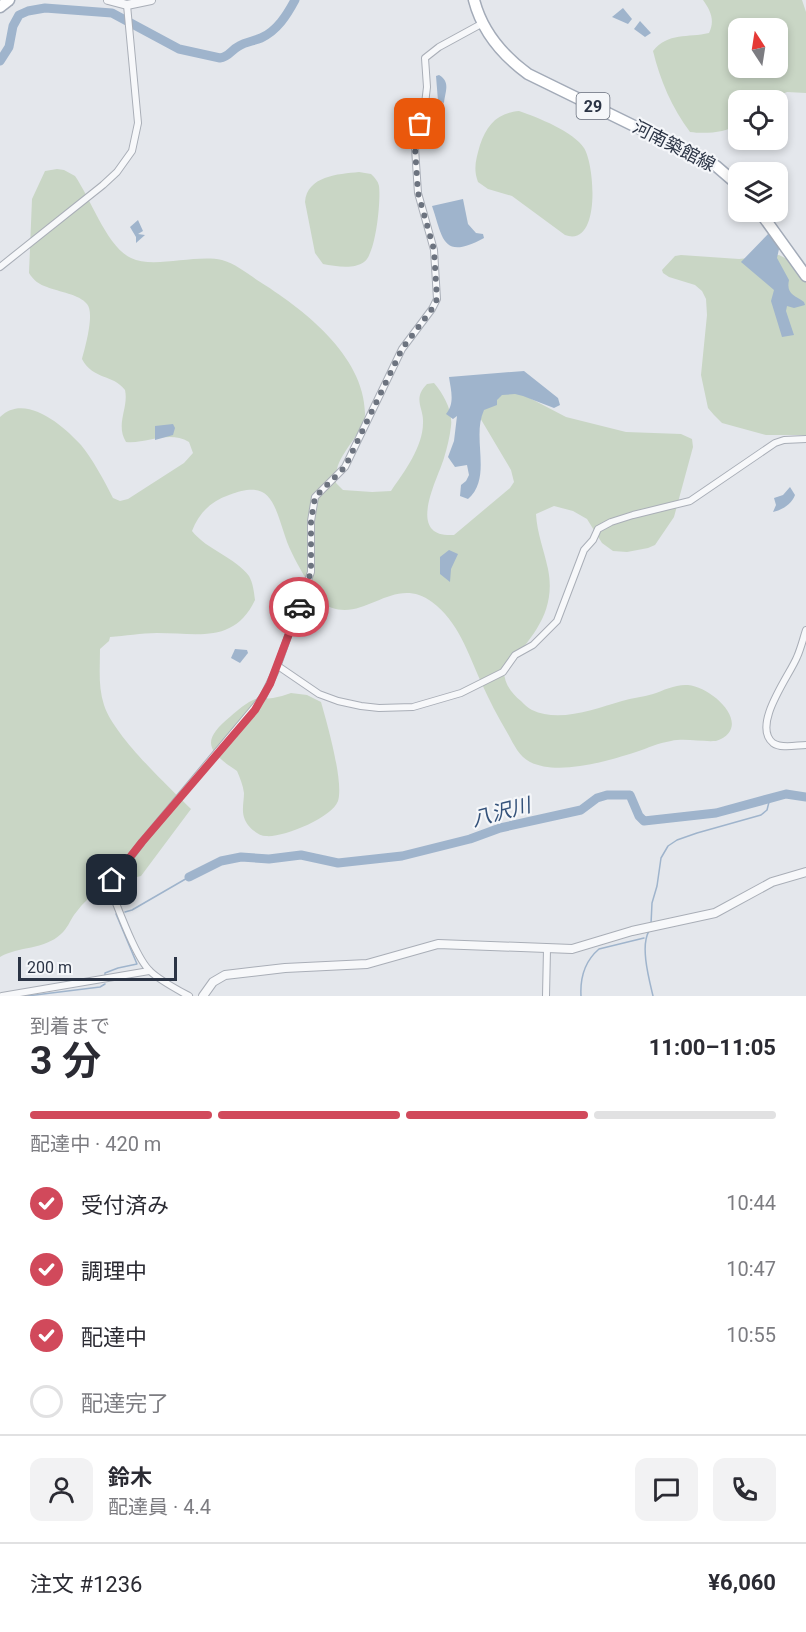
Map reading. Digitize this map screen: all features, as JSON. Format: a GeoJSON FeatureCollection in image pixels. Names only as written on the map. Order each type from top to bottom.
{"type":"FeatureCollection","features":[{"type":"Feature","properties":{"kind":"main road","name":"河南築館線"},"geometry":{"type":"LineString","coordinates":[[474,0],[483,23],[500,49],[528,74],[716,166],[728,176]]}},
{"type":"Feature","properties":{"kind":"main road"},"geometry":{"type":"LineString","coordinates":[[767,222],[806,276]]}},
{"type":"Feature","properties":{"kind":"street"},"geometry":{"type":"LineString","coordinates":[[108,0],[128,9],[151,0]]}},
{"type":"Feature","properties":{"kind":"street"},"geometry":{"type":"LineString","coordinates":[[0,267],[103,186],[132,151],[138,123],[128,9]]}},
{"type":"Feature","properties":{"kind":"street"},"geometry":{"type":"LineString","coordinates":[[189,996],[149,971],[136,948],[111,891],[111,883],[142,842],[255,710],[270,684],[311,572],[311,521],[315,497],[345,467],[402,349],[437,299],[434,250],[418,193],[415,148],[424,112],[427,87],[425,58],[483,23]]}},
{"type":"Feature","properties":{"kind":"street"},"geometry":{"type":"LineString","coordinates":[[278,666],[319,694],[361,706],[390,708],[413,706],[461,693],[503,672],[514,655],[533,645],[557,621],[584,550],[598,530],[611,522],[621,521],[633,515],[690,501],[775,443],[784,440],[806,439]]}},
{"type":"Feature","properties":{"kind":"street"},"geometry":{"type":"LineString","coordinates":[[806,630],[797,657],[774,700],[767,722],[769,736],[774,743],[781,746],[806,745]]}},
{"type":"Feature","properties":{"kind":"street"},"geometry":{"type":"LineString","coordinates":[[203,996],[213,982],[225,975],[285,968],[367,964],[438,944],[572,949],[651,927],[715,914],[772,882],[806,872]]}},
{"type":"Feature","properties":{"kind":"street"},"geometry":{"type":"LineString","coordinates":[[546,996],[547,949]]}},
{"type":"Feature","properties":{"kind":"street"},"geometry":{"type":"LineString","coordinates":[[2,996],[149,971]]}},
{"type":"Feature","properties":{"kind":"green space"},"geometry":{"type":"Polygon","coordinates":[[[703,0],[802,0],[806,12],[806,93],[788,92],[788,90],[728,90],[728,129],[715,132],[690,132],[667,93],[653,51],[672,38],[709,33],[712,20],[703,0]]]}},
{"type":"Feature","properties":{"kind":"green space"},"geometry":{"type":"Polygon","coordinates":[[[519,111],[564,131],[584,148],[591,171],[592,203],[590,218],[585,229],[577,236],[565,235],[512,196],[488,189],[478,182],[476,159],[486,132],[499,117],[519,111]]]}},
{"type":"Feature","properties":{"kind":"green space"},"geometry":{"type":"Polygon","coordinates":[[[57,169],[75,176],[114,244],[131,258],[151,262],[199,259],[227,261],[293,304],[328,335],[354,372],[362,392],[365,413],[362,426],[343,455],[337,469],[336,483],[343,490],[391,491],[412,459],[420,441],[423,418],[420,394],[427,384],[434,383],[447,403],[451,420],[444,458],[428,506],[427,518],[431,527],[439,533],[454,535],[510,488],[514,482],[511,470],[473,406],[501,383],[566,417],[626,432],[681,434],[692,439],[693,447],[674,517],[655,545],[627,552],[613,551],[602,543],[587,519],[573,511],[554,506],[536,514],[548,569],[549,599],[545,613],[532,637],[504,671],[504,675],[511,691],[528,707],[543,714],[554,715],[589,711],[679,685],[698,687],[726,708],[732,727],[727,735],[716,741],[666,742],[583,766],[554,768],[530,762],[515,746],[490,702],[456,628],[441,610],[417,594],[402,593],[389,596],[348,610],[333,608],[318,600],[292,553],[274,504],[262,492],[243,491],[211,504],[202,513],[192,531],[249,576],[255,600],[237,624],[214,633],[151,633],[110,637],[100,649],[101,691],[110,717],[118,731],[142,760],[191,809],[141,876],[96,892],[82,905],[65,930],[54,939],[0,957],[0,417],[10,410],[21,408],[44,414],[54,421],[81,445],[113,498],[120,501],[128,499],[184,463],[193,453],[189,442],[173,437],[126,442],[122,429],[125,390],[115,381],[97,374],[82,359],[90,322],[87,304],[74,296],[42,285],[29,273],[32,199],[45,171],[57,169]]]}},
{"type":"Feature","properties":{"kind":"green space"},"geometry":{"type":"Polygon","coordinates":[[[359,172],[371,174],[379,186],[378,214],[372,249],[364,262],[355,266],[323,264],[315,253],[305,202],[307,193],[317,182],[325,178],[359,172]]]}},
{"type":"Feature","properties":{"kind":"green space"},"geometry":{"type":"Polygon","coordinates":[[[779,255],[806,272],[806,435],[766,435],[722,423],[708,408],[701,375],[707,315],[706,299],[695,285],[669,277],[662,270],[675,256],[739,259],[779,255]]]}},
{"type":"Feature","properties":{"kind":"green space"},"geometry":{"type":"Polygon","coordinates":[[[291,693],[307,695],[321,702],[337,767],[338,801],[326,814],[306,826],[283,834],[263,836],[254,831],[245,820],[244,793],[237,771],[213,751],[212,738],[222,724],[251,701],[291,693]]]}},
{"type":"Feature","properties":{"kind":"water"},"geometry":{"type":"Polygon","coordinates":[[[623,8],[632,19],[628,24],[612,17],[623,8]]]}},
{"type":"Feature","properties":{"kind":"water"},"geometry":{"type":"Polygon","coordinates":[[[640,21],[651,33],[645,37],[634,29],[640,21]]]}},
{"type":"Feature","properties":{"kind":"water"},"geometry":{"type":"Polygon","coordinates":[[[439,75],[446,84],[444,103],[438,101],[436,76],[439,75]]]}},
{"type":"Feature","properties":{"kind":"water"},"geometry":{"type":"Polygon","coordinates":[[[463,199],[468,224],[476,233],[483,234],[484,238],[470,245],[452,246],[446,243],[442,236],[432,206],[463,199]]]}},
{"type":"Feature","properties":{"kind":"water"},"geometry":{"type":"Polygon","coordinates":[[[138,220],[143,231],[138,234],[145,235],[136,243],[136,237],[130,227],[138,220]]]}},
{"type":"Feature","properties":{"kind":"water"},"geometry":{"type":"Polygon","coordinates":[[[770,232],[779,249],[777,258],[789,280],[790,291],[805,305],[794,308],[787,306],[786,311],[794,335],[782,337],[771,301],[774,290],[741,262],[770,232]]]}},
{"type":"Feature","properties":{"kind":"water"},"geometry":{"type":"Polygon","coordinates":[[[524,371],[558,398],[560,405],[554,408],[515,394],[502,395],[497,400],[497,405],[484,410],[480,433],[479,480],[468,499],[460,496],[461,485],[469,475],[467,465],[455,467],[448,457],[454,441],[457,416],[453,419],[446,414],[451,401],[449,377],[524,371]]]}},
{"type":"Feature","properties":{"kind":"water"},"geometry":{"type":"Polygon","coordinates":[[[173,424],[175,428],[173,435],[155,440],[155,426],[173,424]]]}},
{"type":"Feature","properties":{"kind":"water"},"geometry":{"type":"Polygon","coordinates":[[[790,487],[795,495],[792,501],[773,512],[776,505],[774,498],[783,495],[790,487]]]}},
{"type":"Feature","properties":{"kind":"water"},"geometry":{"type":"Polygon","coordinates":[[[449,550],[458,554],[451,569],[450,582],[440,574],[440,557],[449,550]]]}},
{"type":"Feature","properties":{"kind":"water"},"geometry":{"type":"Polygon","coordinates":[[[235,649],[247,650],[248,653],[240,663],[231,658],[235,649]]]}},
{"type":"Feature","properties":{"kind":"waterway"},"geometry":{"type":"LineString","coordinates":[[0,61],[9,47],[13,26],[19,15],[28,11],[45,8],[112,13],[179,49],[220,58],[241,45],[261,38],[272,31],[285,17],[295,0]]}},
{"type":"Feature","properties":{"kind":"waterway","name":"八沢川"},"geometry":{"type":"LineString","coordinates":[[189,877],[221,861],[241,857],[269,859],[301,855],[338,863],[402,856],[470,839],[500,828],[581,810],[597,798],[607,795],[630,795],[639,816],[644,821],[716,813],[786,794],[806,797]]}},
{"type":"Feature","properties":{"kind":"waterway"},"geometry":{"type":"LineString","coordinates":[[651,924],[652,903],[661,858],[668,846],[697,833],[761,815],[767,810],[770,798]]}},
{"type":"Feature","properties":{"kind":"waterway"},"geometry":{"type":"LineString","coordinates":[[125,912],[189,877]]}},
{"type":"Feature","properties":{"kind":"waterway"},"geometry":{"type":"LineString","coordinates":[[105,975],[118,968],[137,964],[116,914]]}},
{"type":"Feature","properties":{"kind":"waterway"},"geometry":{"type":"LineString","coordinates":[[649,931],[646,937],[645,954],[653,996]]}},
{"type":"Feature","properties":{"kind":"waterway"},"geometry":{"type":"LineString","coordinates":[[581,996],[584,970],[599,949],[644,938]]}},
{"type":"Feature","properties":{"kind":"waterway"},"geometry":{"type":"LineString","coordinates":[[27,996],[100,987],[105,984]]}},
{"type":"Feature","properties":{"kind":"way so far"},"geometry":{"type":"LineString","coordinates":[[299,607],[311,572],[311,521],[315,497],[345,467],[402,349],[437,299],[434,250],[418,193],[415,148],[420,124]]}},
{"type":"Feature","properties":{"kind":"route"},"geometry":{"type":"LineString","coordinates":[[112,880],[255,710],[276,670],[299,607]]}}]}
